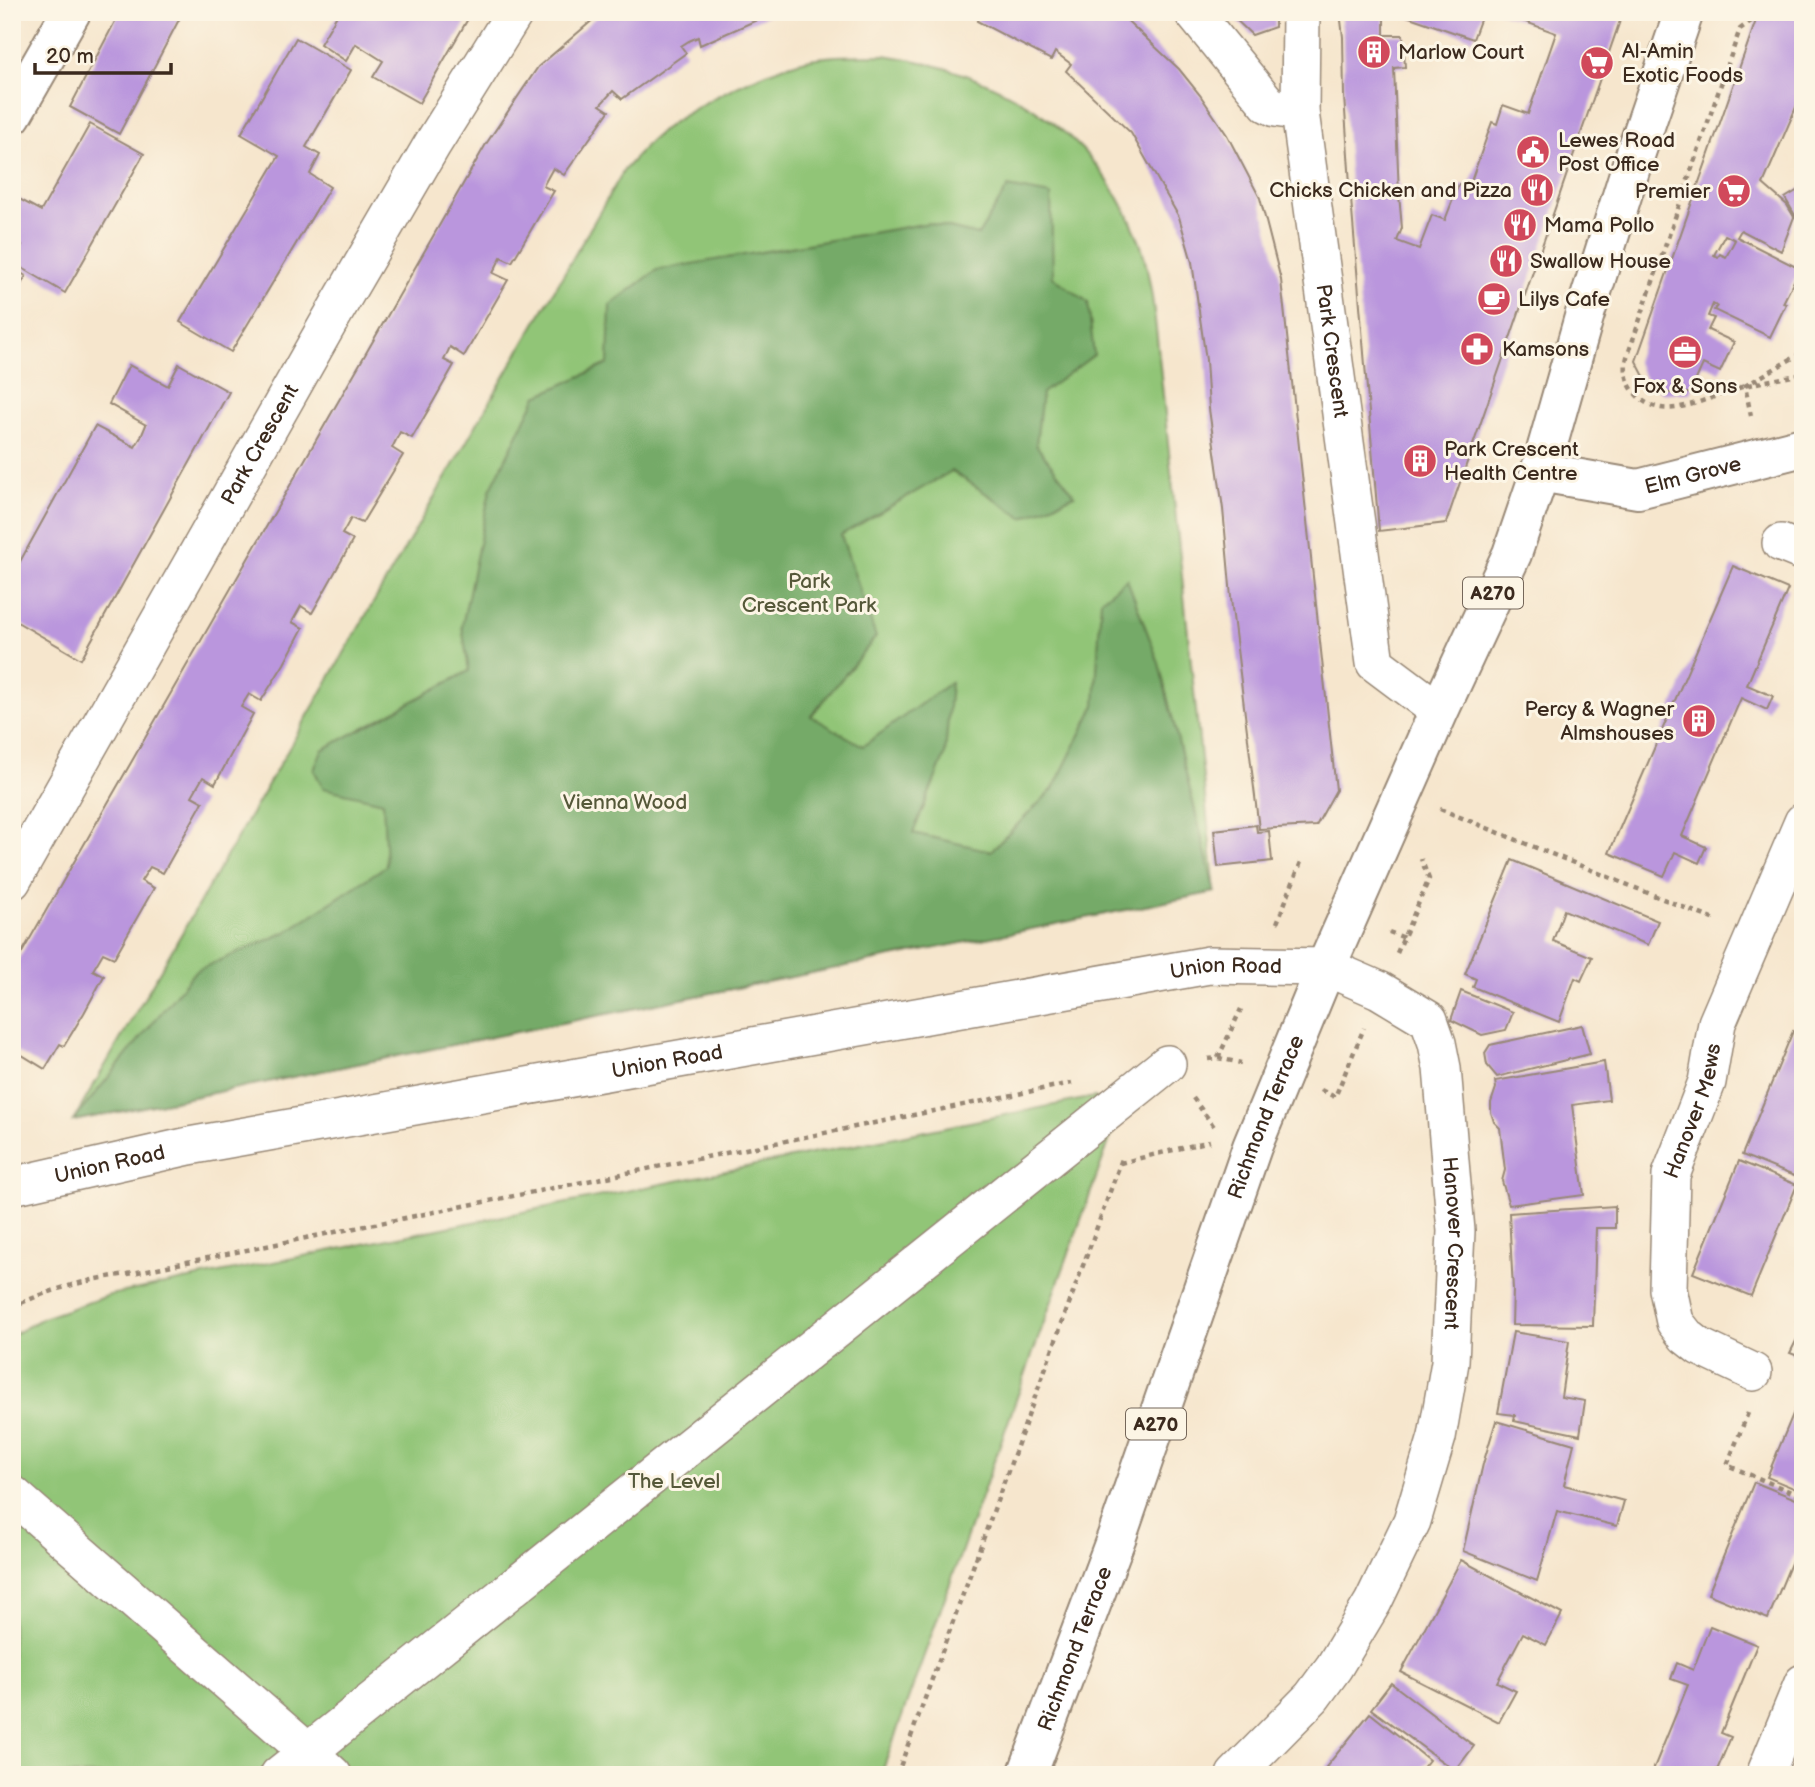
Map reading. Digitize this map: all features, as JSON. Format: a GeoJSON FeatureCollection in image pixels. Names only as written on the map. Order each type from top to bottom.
{"type":"FeatureCollection","features":[{"type":"Feature","properties":{"kind":"main road"},"geometry":{"type":"LineString","coordinates":[[12,115],[71,12]]}},
{"type":"Feature","properties":{"kind":"main road","name":"A270"},"geometry":{"type":"LineString","coordinates":[[1540,472],[1593,287],[1641,135],[1684,12]]}},
{"type":"Feature","properties":{"kind":"main road","name":"Elm Grove"},"geometry":{"type":"LineString","coordinates":[[1540,472],[1638,489],[1803,447]]}},
{"type":"Feature","properties":{"kind":"main road","name":"Richmond Terrace"},"geometry":{"type":"LineString","coordinates":[[1027,1775],[1117,1536],[1236,1141],[1284,1073],[1326,967],[1511,554],[1540,472]]}},
{"type":"Feature","properties":{"kind":"street","name":"Park Crescent"},"geometry":{"type":"LineString","coordinates":[[12,881],[330,320],[432,145],[515,12]]}},
{"type":"Feature","properties":{"kind":"street"},"geometry":{"type":"LineString","coordinates":[[1193,12],[1268,104],[1300,112]]}},
{"type":"Feature","properties":{"kind":"street","name":"Park Crescent"},"geometry":{"type":"LineString","coordinates":[[1301,12],[1300,112],[1375,663],[1438,712]]}},
{"type":"Feature","properties":{"kind":"street","name":"Hanover Mews"},"geometry":{"type":"LineString","coordinates":[[1753,1372],[1700,1347],[1686,1336],[1675,1322],[1669,1298],[1671,1175],[1707,1082],[1717,1023],[1803,822]]}},
{"type":"Feature","properties":{"kind":"street","name":"Union Road"},"geometry":{"type":"LineString","coordinates":[[12,1186],[189,1146],[1209,964],[1326,967]]}},
{"type":"Feature","properties":{"kind":"street","name":"Hanover Crescent"},"geometry":{"type":"LineString","coordinates":[[1235,1775],[1312,1697],[1334,1667],[1373,1602],[1412,1521],[1437,1437],[1450,1362],[1455,1231],[1437,1044],[1429,1020],[1379,990],[1326,967]]}},
{"type":"Feature","properties":{"kind":"street"},"geometry":{"type":"LineString","coordinates":[[279,1775],[320,1763],[1167,1063]]}},
{"type":"Feature","properties":{"kind":"street"},"geometry":{"type":"LineString","coordinates":[[12,1494],[320,1763]]}},
{"type":"Feature","properties":{"kind":"street"},"geometry":{"type":"LineString","coordinates":[[1765,1775],[1803,1683]]}},
{"type":"Feature","properties":{"kind":"path"},"geometry":{"type":"LineString","coordinates":[[1756,12],[1754,19],[1740,29],[1625,365],[1626,379],[1634,394],[1662,408],[1690,405],[1745,386],[1803,374]]}},
{"type":"Feature","properties":{"kind":"path"},"geometry":{"type":"LineString","coordinates":[[1745,386],[1803,352]]}},
{"type":"Feature","properties":{"kind":"path"},"geometry":{"type":"LineString","coordinates":[[1745,386],[1759,458]]}},
{"type":"Feature","properties":{"kind":"path"},"geometry":{"type":"LineString","coordinates":[[1404,794],[1567,858],[1755,937]]}},
{"type":"Feature","properties":{"kind":"path"},"geometry":{"type":"LineString","coordinates":[[1167,1063],[1218,1058],[1284,1073]]}},
{"type":"Feature","properties":{"kind":"path"},"geometry":{"type":"LineString","coordinates":[[1167,1063],[1236,1141]]}},
{"type":"Feature","properties":{"kind":"path"},"geometry":{"type":"LineString","coordinates":[[12,1307],[58,1289],[100,1278],[1078,1082]]}},
{"type":"Feature","properties":{"kind":"path"},"geometry":{"type":"LineString","coordinates":[[1119,1163],[1208,1142],[1236,1141]]}},
{"type":"Feature","properties":{"kind":"path"},"geometry":{"type":"LineString","coordinates":[[897,1775],[1125,1151]]}},
{"type":"Feature","properties":{"kind":"path"},"geometry":{"type":"LineString","coordinates":[[1753,1372],[1763,1375],[1727,1465],[1803,1497]]}},
{"type":"Feature","properties":{"kind":"green space","name":"Vienna Wood"},"geometry":{"type":"Polygon","coordinates":[[[884,55],[925,63],[964,75],[1001,90],[1036,110],[1067,134],[1094,163],[1118,197],[1137,235],[1146,264],[1155,317],[1215,892],[73,1121],[624,170],[650,141],[681,117],[760,76],[808,59],[884,55]]]}},
{"type":"Feature","properties":{"kind":"green space","name":"Vienna Wood"},"geometry":{"type":"Polygon","coordinates":[[[1008,187],[1051,195],[1053,277],[1088,302],[1094,355],[1042,393],[1036,445],[1075,495],[1023,518],[952,471],[841,535],[876,637],[811,716],[863,746],[951,682],[945,755],[913,833],[991,851],[1053,789],[1095,705],[1101,600],[1127,579],[1159,663],[1215,892],[73,1121],[195,971],[286,932],[386,866],[383,802],[323,788],[314,770],[322,750],[469,671],[462,626],[490,490],[537,396],[608,364],[610,305],[657,270],[929,223],[978,235],[1008,187]]]}},
{"type":"Feature","properties":{"kind":"green space","name":"The Level"},"geometry":{"type":"Polygon","coordinates":[[[1094,1097],[1104,1102],[1115,1125],[881,1775],[12,1775],[12,1335],[43,1318],[110,1295],[1094,1097]]]}},
{"type":"Feature","properties":{"kind":"building"},"geometry":{"type":"Polygon","coordinates":[[[120,12],[183,12],[119,134],[70,107],[120,12]]]}},
{"type":"Feature","properties":{"kind":"building"},"geometry":{"type":"Polygon","coordinates":[[[339,12],[472,12],[419,103],[373,77],[383,61],[356,44],[346,61],[320,44],[339,12]]]}},
{"type":"Feature","properties":{"kind":"building"},"geometry":{"type":"Polygon","coordinates":[[[602,12],[775,12],[700,45],[698,37],[689,41],[681,46],[686,53],[622,99],[613,91],[600,105],[609,111],[564,175],[553,168],[543,186],[554,191],[512,262],[501,257],[493,273],[508,280],[464,356],[450,347],[444,360],[454,365],[412,438],[400,432],[392,448],[403,455],[362,523],[351,518],[342,534],[353,540],[312,613],[301,606],[292,622],[303,628],[261,701],[249,694],[241,707],[253,714],[215,784],[203,777],[192,796],[203,802],[163,873],[150,867],[141,881],[154,888],[114,958],[103,953],[93,970],[104,976],[84,1013],[64,1046],[60,1044],[45,1069],[17,1052],[12,1061],[12,970],[486,144],[538,67],[602,12]]]}},
{"type":"Feature","properties":{"kind":"building"},"geometry":{"type":"Polygon","coordinates":[[[945,12],[966,12],[963,17],[945,12]]]}},
{"type":"Feature","properties":{"kind":"building"},"geometry":{"type":"Polygon","coordinates":[[[980,12],[1118,12],[1179,69],[1200,95],[1227,135],[1260,198],[1281,280],[1336,790],[1316,826],[1259,829],[1209,409],[1206,360],[1192,262],[1179,217],[1131,133],[1066,71],[1071,64],[1055,52],[1051,60],[977,21],[980,12]]]}},
{"type":"Feature","properties":{"kind":"building"},"geometry":{"type":"Polygon","coordinates":[[[1228,12],[1275,12],[1275,27],[1252,35],[1228,12]]]}},
{"type":"Feature","properties":{"kind":"building"},"geometry":{"type":"Polygon","coordinates":[[[1340,12],[1384,12],[1384,35],[1403,35],[1405,67],[1394,68],[1402,228],[1397,241],[1419,249],[1432,215],[1445,220],[1459,184],[1469,187],[1492,122],[1497,124],[1503,105],[1528,114],[1556,33],[1498,12],[1623,12],[1446,523],[1379,531],[1351,199],[1340,12]]]}},
{"type":"Feature","properties":{"kind":"building"},"geometry":{"type":"Polygon","coordinates":[[[1395,12],[1483,12],[1473,39],[1395,12]]]}},
{"type":"Feature","properties":{"kind":"building"},"geometry":{"type":"Polygon","coordinates":[[[1759,12],[1803,12],[1803,91],[1763,184],[1787,205],[1794,217],[1781,251],[1741,230],[1737,237],[1800,269],[1783,303],[1786,304],[1770,337],[1714,310],[1717,306],[1713,304],[1708,316],[1714,318],[1708,330],[1734,342],[1720,372],[1703,364],[1690,393],[1664,393],[1647,382],[1636,361],[1759,12]],[[1725,235],[1714,255],[1726,257],[1735,240],[1725,235]]]}},
{"type":"Feature","properties":{"kind":"building"},"geometry":{"type":"Polygon","coordinates":[[[296,38],[351,70],[306,147],[320,155],[310,174],[330,187],[231,352],[180,322],[279,156],[241,134],[296,38]]]}},
{"type":"Feature","properties":{"kind":"building"},"geometry":{"type":"Polygon","coordinates":[[[90,124],[144,154],[65,293],[12,262],[22,245],[12,239],[12,195],[41,211],[90,124]]]}},
{"type":"Feature","properties":{"kind":"building"},"geometry":{"type":"Polygon","coordinates":[[[1803,187],[1803,229],[1785,198],[1803,187]]]}},
{"type":"Feature","properties":{"kind":"building"},"geometry":{"type":"Polygon","coordinates":[[[12,268],[26,276],[12,299],[12,268]]]}},
{"type":"Feature","properties":{"kind":"building"},"geometry":{"type":"Polygon","coordinates":[[[179,364],[229,392],[81,659],[12,619],[12,576],[95,426],[135,447],[141,437],[146,425],[109,404],[129,365],[168,386],[179,364]]]}},
{"type":"Feature","properties":{"kind":"building","name":"Percy & Wagner Almshouses"},"geometry":{"type":"Polygon","coordinates":[[[1733,566],[1788,589],[1747,685],[1773,696],[1767,710],[1741,698],[1682,836],[1706,847],[1699,863],[1675,852],[1664,876],[1609,853],[1733,566]]]}},
{"type":"Feature","properties":{"kind":"building"},"geometry":{"type":"Polygon","coordinates":[[[1256,825],[1257,832],[1269,831],[1272,861],[1218,867],[1214,830],[1256,825]]]}},
{"type":"Feature","properties":{"kind":"building"},"geometry":{"type":"Polygon","coordinates":[[[1512,860],[1658,921],[1648,945],[1564,910],[1553,941],[1592,957],[1581,981],[1575,978],[1559,1022],[1473,987],[1476,979],[1465,974],[1512,860]]]}},
{"type":"Feature","properties":{"kind":"building"},"geometry":{"type":"Polygon","coordinates":[[[1461,991],[1513,1012],[1506,1030],[1482,1035],[1451,1020],[1461,991]]]}},
{"type":"Feature","properties":{"kind":"building"},"geometry":{"type":"Polygon","coordinates":[[[1582,1025],[1590,1054],[1497,1077],[1487,1065],[1485,1053],[1490,1045],[1582,1025]]]}},
{"type":"Feature","properties":{"kind":"building"},"geometry":{"type":"Polygon","coordinates":[[[1793,1031],[1803,1035],[1803,1169],[1799,1178],[1742,1155],[1793,1031]]]}},
{"type":"Feature","properties":{"kind":"building"},"geometry":{"type":"Polygon","coordinates":[[[1604,1062],[1609,1100],[1572,1105],[1584,1195],[1509,1205],[1502,1181],[1505,1170],[1500,1128],[1494,1122],[1491,1112],[1495,1081],[1604,1062]]]}},
{"type":"Feature","properties":{"kind":"building"},"geometry":{"type":"Polygon","coordinates":[[[1739,1161],[1797,1185],[1751,1296],[1693,1273],[1739,1161]]]}},
{"type":"Feature","properties":{"kind":"building"},"geometry":{"type":"Polygon","coordinates":[[[1615,1206],[1615,1228],[1596,1228],[1593,1326],[1512,1325],[1509,1213],[1615,1206]]]}},
{"type":"Feature","properties":{"kind":"building"},"geometry":{"type":"Polygon","coordinates":[[[1803,1304],[1803,1325],[1796,1322],[1803,1304]]]}},
{"type":"Feature","properties":{"kind":"building"},"geometry":{"type":"Polygon","coordinates":[[[1513,1332],[1569,1341],[1561,1397],[1585,1401],[1580,1435],[1514,1421],[1515,1415],[1498,1413],[1513,1332]]]}},
{"type":"Feature","properties":{"kind":"building"},"geometry":{"type":"Polygon","coordinates":[[[1797,1339],[1803,1341],[1803,1358],[1790,1353],[1797,1339]]]}},
{"type":"Feature","properties":{"kind":"building"},"geometry":{"type":"Polygon","coordinates":[[[1803,1390],[1803,1492],[1767,1477],[1803,1390]]]}},
{"type":"Feature","properties":{"kind":"building"},"geometry":{"type":"Polygon","coordinates":[[[1496,1421],[1574,1444],[1564,1485],[1624,1501],[1617,1526],[1557,1511],[1537,1581],[1463,1551],[1496,1421]]]}},
{"type":"Feature","properties":{"kind":"building"},"geometry":{"type":"Polygon","coordinates":[[[1754,1482],[1803,1502],[1803,1534],[1768,1619],[1708,1594],[1754,1482]]]}},
{"type":"Feature","properties":{"kind":"building"},"geometry":{"type":"Polygon","coordinates":[[[1461,1560],[1562,1614],[1546,1645],[1523,1633],[1497,1682],[1516,1691],[1499,1722],[1401,1672],[1461,1560]]]}},
{"type":"Feature","properties":{"kind":"building"},"geometry":{"type":"Polygon","coordinates":[[[1710,1626],[1757,1645],[1721,1733],[1731,1737],[1715,1775],[1651,1775],[1688,1685],[1671,1679],[1677,1663],[1693,1670],[1710,1626]]]}},
{"type":"Feature","properties":{"kind":"building"},"geometry":{"type":"Polygon","coordinates":[[[1391,1683],[1474,1746],[1455,1771],[1371,1709],[1391,1683]]]}},
{"type":"Feature","properties":{"kind":"building"},"geometry":{"type":"Polygon","coordinates":[[[1370,1713],[1429,1760],[1417,1775],[1336,1775],[1326,1767],[1370,1713]]]}},
{"type":"Feature","properties":{"kind":"place","name":"Marlow Court"},"geometry":{"type":"Point","coordinates":[1374,52]}},
{"type":"Feature","properties":{"kind":"place","name":"Al-Amin Exotic Foods"},"geometry":{"type":"Point","coordinates":[1597,63]}},
{"type":"Feature","properties":{"kind":"place","name":"Lewes Road Post Office"},"geometry":{"type":"Point","coordinates":[1533,152]}},
{"type":"Feature","properties":{"kind":"place","name":"Chicks Chicken and Pizza"},"geometry":{"type":"Point","coordinates":[1537,190]}},
{"type":"Feature","properties":{"kind":"place","name":"Premier"},"geometry":{"type":"Point","coordinates":[1734,191]}},
{"type":"Feature","properties":{"kind":"place","name":"Mama Pollo"},"geometry":{"type":"Point","coordinates":[1520,225]}},
{"type":"Feature","properties":{"kind":"place","name":"Swallow House"},"geometry":{"type":"Point","coordinates":[1506,261]}},
{"type":"Feature","properties":{"kind":"place","name":"Lilys Cafe"},"geometry":{"type":"Point","coordinates":[1494,299]}},
{"type":"Feature","properties":{"kind":"place","name":"Kamsons"},"geometry":{"type":"Point","coordinates":[1477,349]}},
{"type":"Feature","properties":{"kind":"place","name":"Fox & Sons"},"geometry":{"type":"Point","coordinates":[1685,352]}},
{"type":"Feature","properties":{"kind":"place","name":"Park Crescent Health Centre"},"geometry":{"type":"Point","coordinates":[1420,461]}},
{"type":"Feature","properties":{"kind":"place","name":"Percy & Wagner Almshouses"},"geometry":{"type":"Point","coordinates":[1699,721]}},
{"type":"Feature","properties":{"kind":"park label","name":"Park Crescent Park"},"geometry":{"type":"Point","coordinates":[809,593]}}]}
